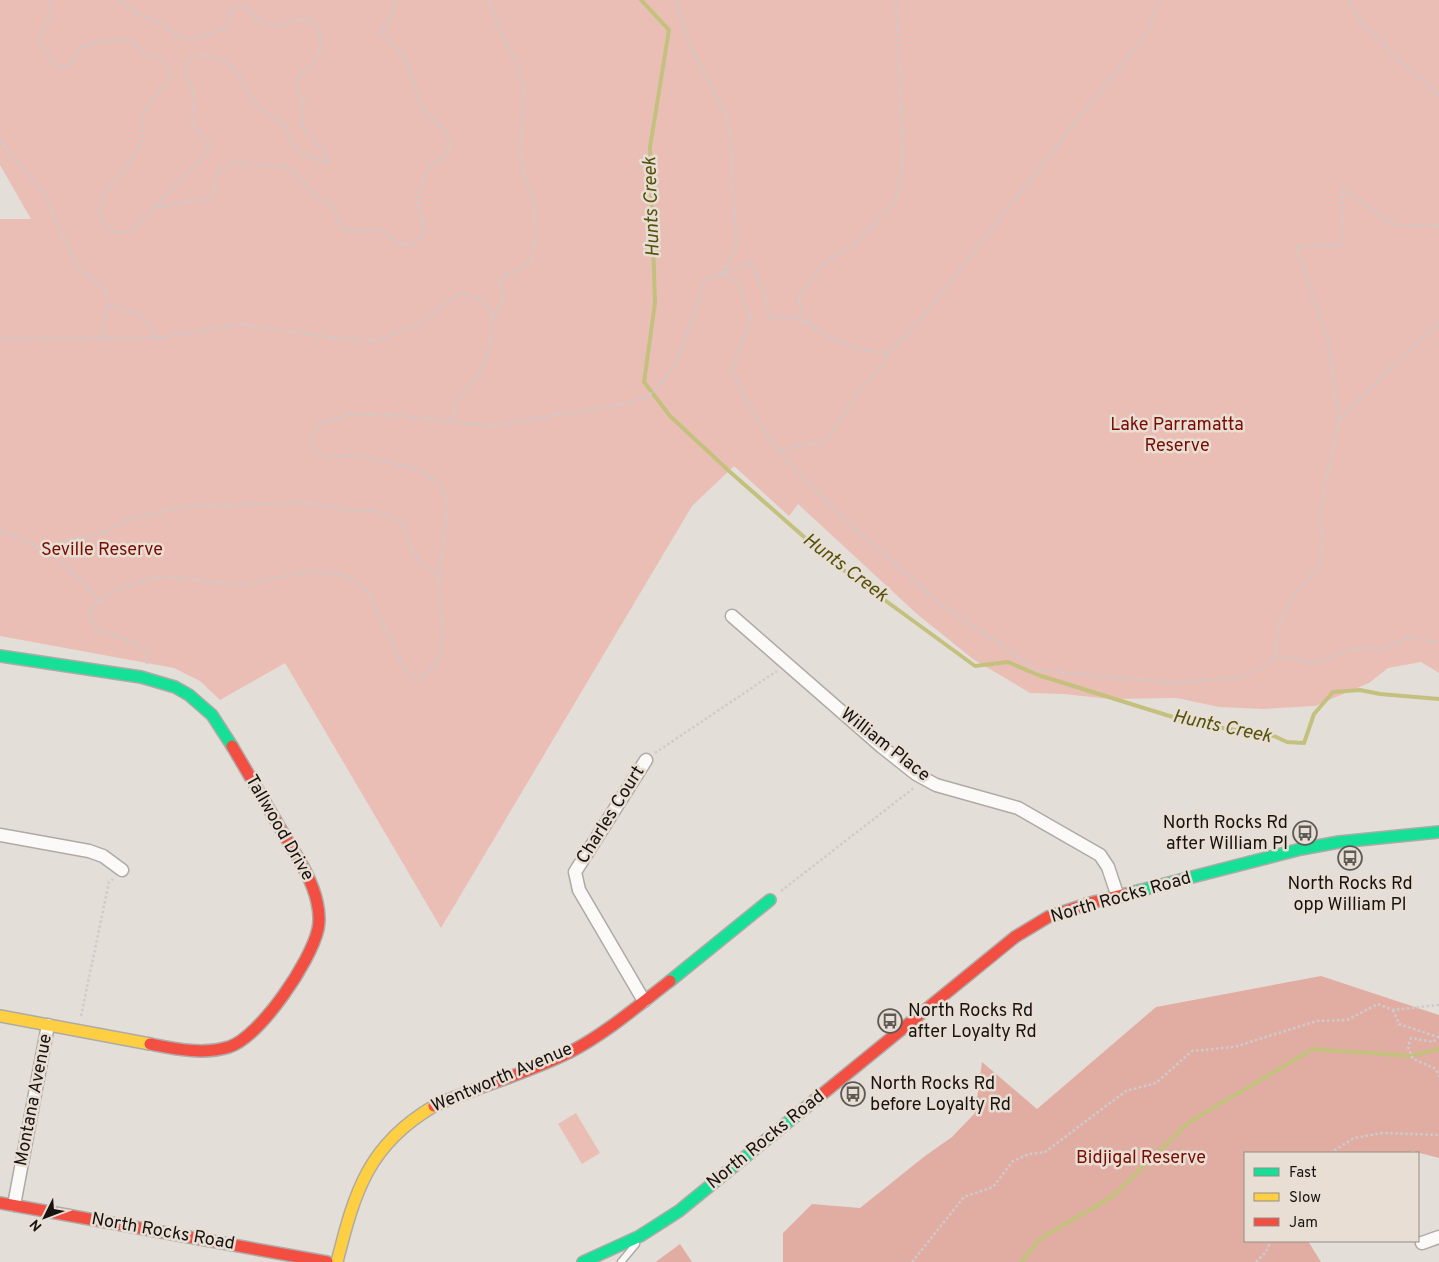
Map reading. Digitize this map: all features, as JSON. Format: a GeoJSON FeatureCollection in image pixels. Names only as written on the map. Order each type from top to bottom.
{"type":"FeatureCollection","features":[{"type":"Feature","properties":{"kind":"street","name":"William Place"},"geometry":{"type":"LineString","coordinates":[[732,616],[916,774],[936,785],[1018,808],[1100,855],[1108,867],[1118,897]]}},
{"type":"Feature","properties":{"kind":"street","name":"Tallwood Drive"},"geometry":{"type":"LineString","coordinates":[[0,656],[141,677],[175,687],[189,695],[206,709],[221,727],[309,878],[318,904],[320,918],[318,930],[305,962],[264,1020],[243,1040],[224,1048],[206,1052],[184,1050],[0,1016]]}},
{"type":"Feature","properties":{"kind":"street","name":"Charles Court"},"geometry":{"type":"LineString","coordinates":[[644,1002],[579,890],[576,872],[646,760]]}},
{"type":"Feature","properties":{"kind":"street","name":"North Rocks Road"},"geometry":{"type":"LineString","coordinates":[[583,1262],[640,1236],[679,1211],[1015,937],[1048,917],[1301,849],[1339,842],[1439,832]]}},
{"type":"Feature","properties":{"kind":"street"},"geometry":{"type":"LineString","coordinates":[[0,835],[89,851],[103,856],[122,870]]}},
{"type":"Feature","properties":{"kind":"street","name":"Wentworth Avenue"},"geometry":{"type":"LineString","coordinates":[[337,1262],[355,1194],[369,1166],[387,1141],[406,1124],[422,1112],[462,1094],[519,1075],[573,1050],[644,1002],[770,900]]}},
{"type":"Feature","properties":{"kind":"street","name":"Montana Avenue"},"geometry":{"type":"LineString","coordinates":[[14,1205],[48,1025]]}},
{"type":"Feature","properties":{"kind":"street","name":"North Rocks Road"},"geometry":{"type":"LineString","coordinates":[[0,1203],[327,1262]]}},
{"type":"Feature","properties":{"kind":"street"},"geometry":{"type":"LineString","coordinates":[[1422,1243],[1439,1237]]}},
{"type":"Feature","properties":{"kind":"lane"},"geometry":{"type":"LineString","coordinates":[[621,1262],[630,1253],[640,1236]]}},
{"type":"Feature","properties":{"kind":"path"},"geometry":{"type":"LineString","coordinates":[[50,0],[52,4],[50,18],[38,40],[54,63],[60,68],[70,66],[78,52],[85,45],[128,39],[149,56],[159,57],[166,64],[170,76],[142,116],[141,144],[119,178],[105,191],[99,214],[104,224],[111,230],[120,233],[131,231],[207,153],[209,142],[196,130],[193,123],[194,93],[186,75],[189,62],[195,57],[204,55],[223,60],[238,73],[259,108],[275,116],[285,127],[293,145],[311,160],[329,161],[322,148],[302,126],[301,110],[304,100],[296,90],[298,77],[312,66],[318,57],[321,36],[314,23],[305,19],[272,26],[261,23],[246,6],[238,5],[229,13],[228,24],[223,30],[184,40],[160,22],[138,14],[119,0]]}},
{"type":"Feature","properties":{"kind":"path"},"geometry":{"type":"LineString","coordinates":[[153,208],[213,197],[219,171],[233,162],[290,168],[316,197],[333,205],[341,227],[346,230],[381,230],[396,242],[413,244],[422,236],[425,227],[417,202],[424,178],[432,164],[445,157],[450,140],[422,109],[406,60],[388,38],[380,33],[388,24],[396,0]]}},
{"type":"Feature","properties":{"kind":"path"},"geometry":{"type":"LineString","coordinates":[[452,420],[457,401],[482,369],[490,344],[493,316],[504,299],[499,282],[506,274],[517,271],[531,261],[537,232],[533,197],[524,176],[520,154],[524,91],[516,61],[501,33],[489,0]]}},
{"type":"Feature","properties":{"kind":"path"},"geometry":{"type":"LineString","coordinates":[[676,0],[692,48],[727,116],[738,245],[722,274]]}},
{"type":"Feature","properties":{"kind":"path"},"geometry":{"type":"LineString","coordinates":[[806,322],[798,300],[821,265],[856,243],[896,200],[903,161],[896,0]]}},
{"type":"Feature","properties":{"kind":"path"},"geometry":{"type":"LineString","coordinates":[[777,450],[826,441],[861,388],[877,373],[888,352],[922,318],[1146,35],[1159,0]]}},
{"type":"Feature","properties":{"kind":"path"},"geometry":{"type":"LineString","coordinates":[[1349,0],[1362,24],[1384,42],[1391,55],[1424,80],[1439,96]]}},
{"type":"Feature","properties":{"kind":"path"},"geometry":{"type":"LineString","coordinates":[[0,141],[43,192],[78,269],[104,288],[109,305],[99,339]]}},
{"type":"Feature","properties":{"kind":"path"},"geometry":{"type":"LineString","coordinates":[[722,274],[737,281],[751,318],[731,370],[757,419],[777,450],[839,514],[938,602],[1037,670],[1178,683],[1240,677],[1263,667],[1275,656],[1280,622],[1293,597],[1319,567],[1322,542],[1320,510],[1339,419],[1328,339],[1296,246],[1341,245],[1342,190],[1397,226],[1439,225]]}},
{"type":"Feature","properties":{"kind":"path"},"geometry":{"type":"LineString","coordinates":[[141,677],[146,665],[148,651],[137,644],[97,629],[90,616],[93,606],[116,590],[151,578],[174,577],[240,585],[312,572],[347,576],[368,592],[402,664],[409,674],[423,678],[434,665],[443,642],[438,574],[447,504],[440,484],[414,468],[354,455],[326,457],[315,450],[311,438],[321,423],[350,414],[452,420],[488,426],[619,405],[647,397],[672,369],[684,344],[705,280],[751,262],[765,294],[769,317],[794,317],[806,322],[829,337],[857,349],[888,352]]}},
{"type":"Feature","properties":{"kind":"path"},"geometry":{"type":"LineString","coordinates":[[0,339],[159,338],[240,324],[320,336],[376,340],[421,323],[460,294],[482,300],[493,316]]}},
{"type":"Feature","properties":{"kind":"path"},"geometry":{"type":"LineString","coordinates":[[109,305],[137,312],[159,338]]}},
{"type":"Feature","properties":{"kind":"path"},"geometry":{"type":"LineString","coordinates":[[1339,419],[1439,322]]}},
{"type":"Feature","properties":{"kind":"path"},"geometry":{"type":"LineString","coordinates":[[42,549],[69,540],[96,535],[130,519],[187,506],[308,503],[349,510],[382,512],[404,524],[416,559],[426,570],[438,574]]}},
{"type":"Feature","properties":{"kind":"path"},"geometry":{"type":"LineString","coordinates":[[0,530],[42,549],[64,562],[79,575],[98,602]]}},
{"type":"Feature","properties":{"kind":"path"},"geometry":{"type":"LineString","coordinates":[[1275,656],[1317,663],[1351,649],[1386,648],[1410,638],[1439,643]]}},
{"type":"Feature","properties":{"kind":"path"},"geometry":{"type":"LineString","coordinates":[[646,760],[788,664]]}},
{"type":"Feature","properties":{"kind":"path"},"geometry":{"type":"LineString","coordinates":[[146,665],[154,667]]}},
{"type":"Feature","properties":{"kind":"path"},"geometry":{"type":"LineString","coordinates":[[770,900],[925,779]]}},
{"type":"Feature","properties":{"kind":"path"},"geometry":{"type":"LineString","coordinates":[[78,1030],[109,882],[122,870]]}},
{"type":"Feature","properties":{"kind":"path"},"geometry":{"type":"LineString","coordinates":[[912,1262],[964,1197],[993,1187],[1013,1161],[1029,1154],[1045,1152],[1126,1091],[1156,1083],[1192,1051],[1234,1047],[1316,1021],[1347,1020],[1378,1004],[1393,1010],[1439,1005]]}},
{"type":"Feature","properties":{"kind":"path"},"geometry":{"type":"LineString","coordinates":[[1393,1010],[1399,1024],[1438,1037],[1433,1042],[1411,1038],[1408,1048],[1413,1058],[1436,1069],[1439,1078]]}},
{"type":"Feature","properties":{"kind":"path"},"geometry":{"type":"LineString","coordinates":[[1332,1152],[1354,1138],[1383,1133],[1439,1135]]}},
{"type":"Feature","properties":{"kind":"path"},"geometry":{"type":"LineString","coordinates":[[1256,1262],[1265,1253],[1270,1242]]}},
{"type":"Feature","properties":{"kind":"green space"},"geometry":{"type":"Polygon","coordinates":[[[0,0],[1439,0],[1439,673],[1421,662],[1388,668],[1369,683],[1315,706],[1263,709],[1219,707],[1177,698],[1110,699],[1064,694],[1030,693],[973,659],[917,614],[798,504],[789,516],[734,466],[692,506],[441,928],[285,663],[220,700],[200,681],[174,668],[0,636],[0,219],[31,219],[0,165],[0,0]]]}},
{"type":"Feature","properties":{"kind":"green space","name":"Bidjigal Reserve"},"geometry":{"type":"Polygon","coordinates":[[[1321,976],[1439,1015],[1439,1158],[1412,1151],[1244,1152],[1244,1242],[1309,1242],[1321,1262],[783,1262],[783,1233],[812,1204],[860,1208],[952,1137],[975,1113],[982,1062],[1037,1109],[1156,1007],[1321,976]]]}},
{"type":"Feature","properties":{"kind":"green space"},"geometry":{"type":"Polygon","coordinates":[[[576,1113],[600,1153],[582,1164],[558,1124],[576,1113]]]}},
{"type":"Feature","properties":{"kind":"green space"},"geometry":{"type":"Polygon","coordinates":[[[680,1244],[692,1262],[656,1262],[657,1261],[680,1244]]]}},
{"type":"Feature","properties":{"kind":"waterway","name":"Hunts Creek"},"geometry":{"type":"LineString","coordinates":[[641,0],[669,30],[650,147],[655,303],[644,382],[670,416],[803,536],[834,563],[975,666],[1008,662],[1038,675],[1192,723],[1274,736],[1287,742],[1304,743],[1314,714],[1333,692],[1360,690],[1380,694],[1439,699]]}},
{"type":"Feature","properties":{"kind":"waterway"},"geometry":{"type":"LineString","coordinates":[[1021,1262],[1040,1239],[1113,1196],[1189,1122],[1313,1049],[1411,1056],[1439,1049]]}},
{"type":"Feature","properties":{"kind":"traffic: fast"},"geometry":{"type":"LineString","coordinates":[[0,656],[141,677],[175,687],[189,695],[212,715],[232,746]]}},
{"type":"Feature","properties":{"kind":"traffic: fast"},"geometry":{"type":"LineString","coordinates":[[1126,894],[1301,849],[1339,842],[1439,832]]}},
{"type":"Feature","properties":{"kind":"traffic: fast"},"geometry":{"type":"LineString","coordinates":[[670,981],[770,900]]}},
{"type":"Feature","properties":{"kind":"traffic: fast"},"geometry":{"type":"LineString","coordinates":[[583,1262],[640,1236],[679,1211],[815,1100]]}},
{"type":"Feature","properties":{"kind":"traffic: slow"},"geometry":{"type":"LineString","coordinates":[[0,1016],[150,1044]]}},
{"type":"Feature","properties":{"kind":"traffic: slow"},"geometry":{"type":"LineString","coordinates":[[337,1262],[350,1213],[367,1172],[394,1137],[412,1121],[434,1106]]}},
{"type":"Feature","properties":{"kind":"traffic: jam"},"geometry":{"type":"LineString","coordinates":[[150,1044],[170,1048],[209,1051],[229,1047],[242,1040],[283,996],[306,959],[318,929],[318,905],[308,877],[232,746]]}},
{"type":"Feature","properties":{"kind":"traffic: jam"},"geometry":{"type":"LineString","coordinates":[[815,1100],[1015,937],[1048,917],[1090,903],[1126,894]]}},
{"type":"Feature","properties":{"kind":"traffic: jam"},"geometry":{"type":"LineString","coordinates":[[434,1106],[537,1067],[570,1052],[609,1028],[670,981]]}},
{"type":"Feature","properties":{"kind":"traffic: jam"},"geometry":{"type":"LineString","coordinates":[[0,1203],[327,1262]]}},
{"type":"Feature","properties":{"kind":"place","name":"North Rocks Rd after William Pl"},"geometry":{"type":"Point","coordinates":[1305,833]}},
{"type":"Feature","properties":{"kind":"place","name":"North Rocks Rd opp William Pl"},"geometry":{"type":"Point","coordinates":[1350,858]}},
{"type":"Feature","properties":{"kind":"place","name":"North Rocks Rd after Loyalty Rd"},"geometry":{"type":"Point","coordinates":[890,1021]}},
{"type":"Feature","properties":{"kind":"place","name":"North Rocks Rd before Loyalty Rd"},"geometry":{"type":"Point","coordinates":[853,1094]}},
{"type":"Feature","properties":{"kind":"park label","name":"Lake Parramatta Reserve"},"geometry":{"type":"Point","coordinates":[1177,435]}},
{"type":"Feature","properties":{"kind":"park label","name":"Seville Reserve"},"geometry":{"type":"Point","coordinates":[102,550]}}]}
